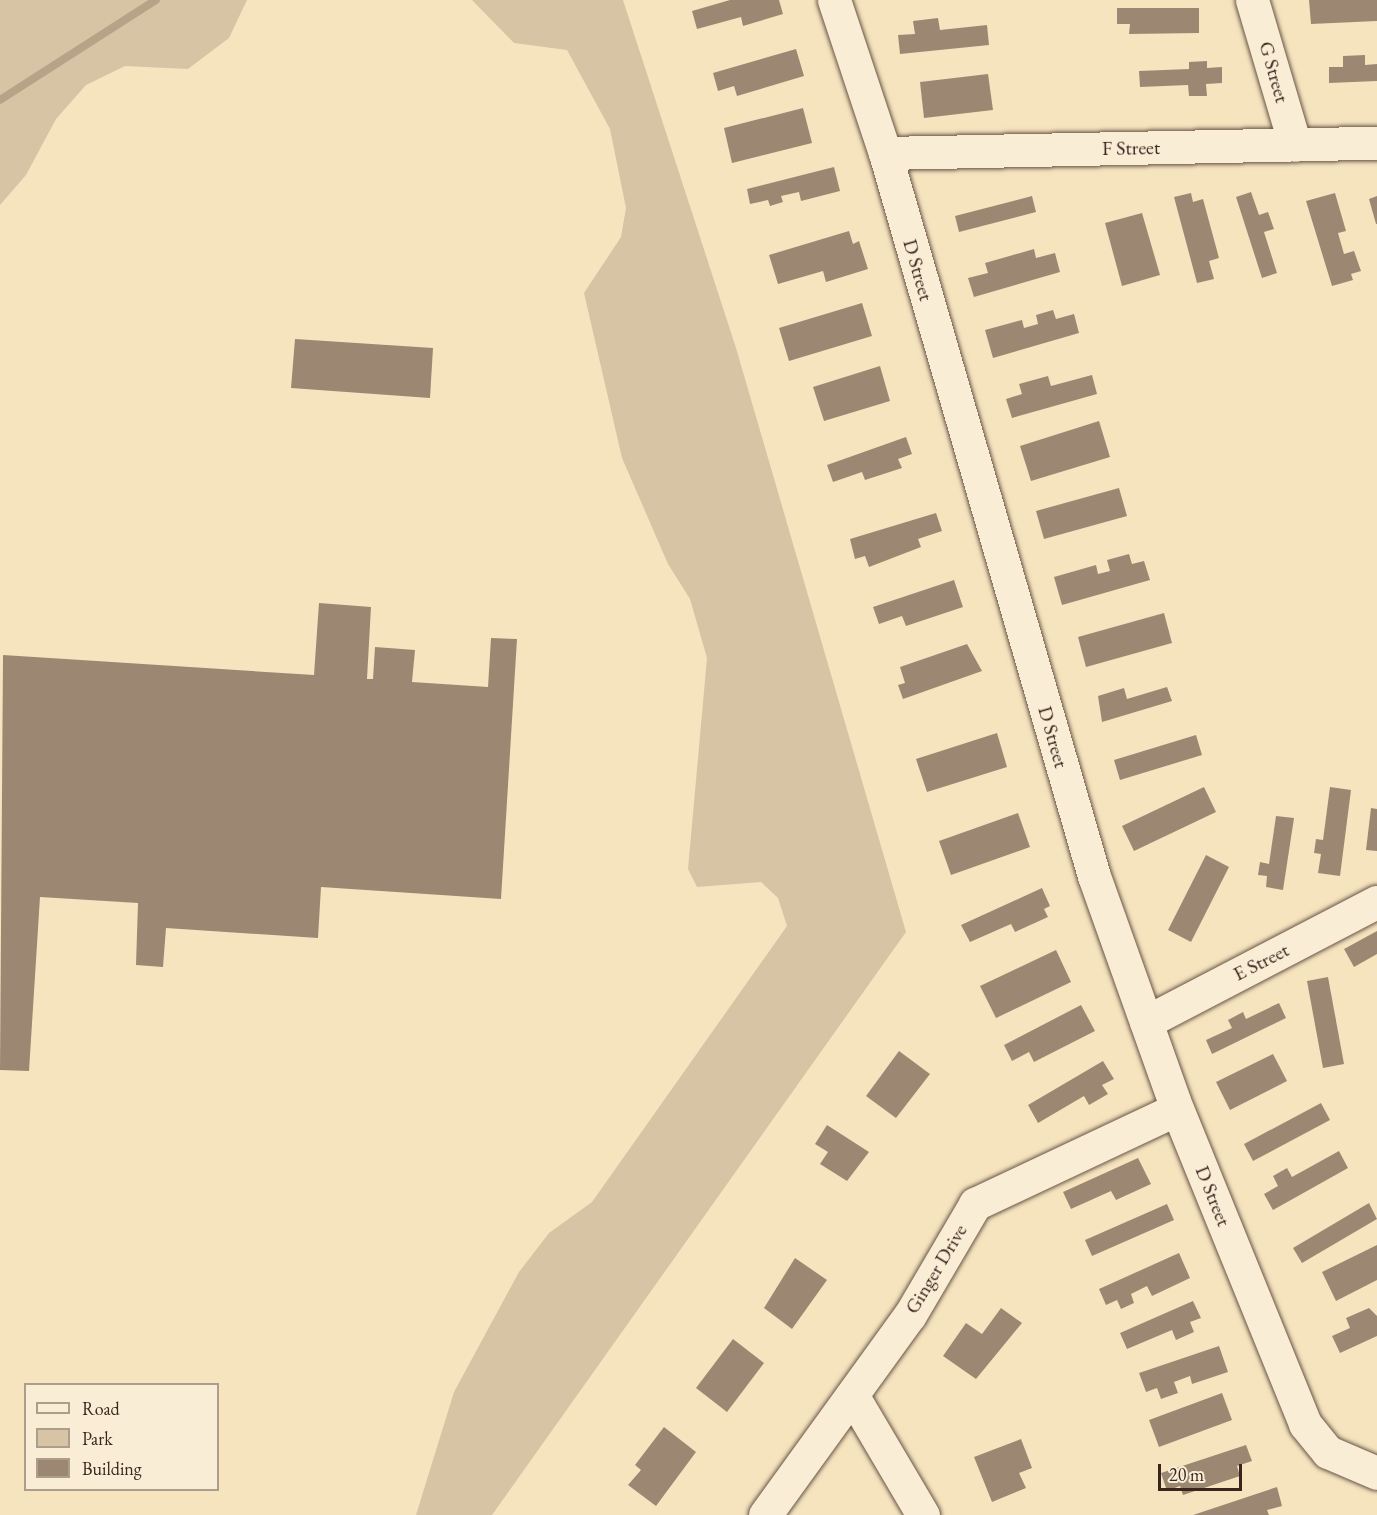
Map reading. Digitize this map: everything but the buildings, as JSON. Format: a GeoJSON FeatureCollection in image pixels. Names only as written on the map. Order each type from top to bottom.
{"type":"FeatureCollection","features":[{"type":"Feature","properties":{"kind":"street","name":"D Street"},"geometry":{"type":"LineString","coordinates":[[834,0],[885,153],[1090,865],[1177,1108],[1305,1424],[1328,1452],[1377,1473]]}},
{"type":"Feature","properties":{"kind":"street","name":"G Street"},"geometry":{"type":"LineString","coordinates":[[1252,0],[1295,145]]}},
{"type":"Feature","properties":{"kind":"street","name":"F Street"},"geometry":{"type":"LineString","coordinates":[[885,153],[1377,143]]}},
{"type":"Feature","properties":{"kind":"street","name":"E Street"},"geometry":{"type":"LineString","coordinates":[[1146,1022],[1377,902]]}},
{"type":"Feature","properties":{"kind":"street","name":"Ginger Drive"},"geometry":{"type":"LineString","coordinates":[[765,1515],[854,1398],[947,1256],[975,1204],[1043,1176],[1177,1108]]}},
{"type":"Feature","properties":{"kind":"street"},"geometry":{"type":"LineString","coordinates":[[854,1398],[923,1515]]}},
{"type":"Feature","properties":{"kind":"green space"},"geometry":{"type":"Polygon","coordinates":[[[0,0],[247,0],[229,38],[188,69],[125,66],[86,85],[56,119],[26,175],[0,205],[0,0]]]}},
{"type":"Feature","properties":{"kind":"green space"},"geometry":{"type":"Polygon","coordinates":[[[472,0],[623,0],[736,348],[906,932],[492,1515],[416,1515],[454,1392],[519,1272],[549,1233],[592,1202],[787,926],[778,898],[761,882],[697,887],[688,869],[707,658],[690,599],[668,564],[622,458],[584,293],[621,237],[626,208],[610,129],[567,50],[514,43],[472,0]]]}},
{"type":"Feature","properties":{"kind":"waterway"},"geometry":{"type":"LineString","coordinates":[[0,100],[156,0]]}}]}
